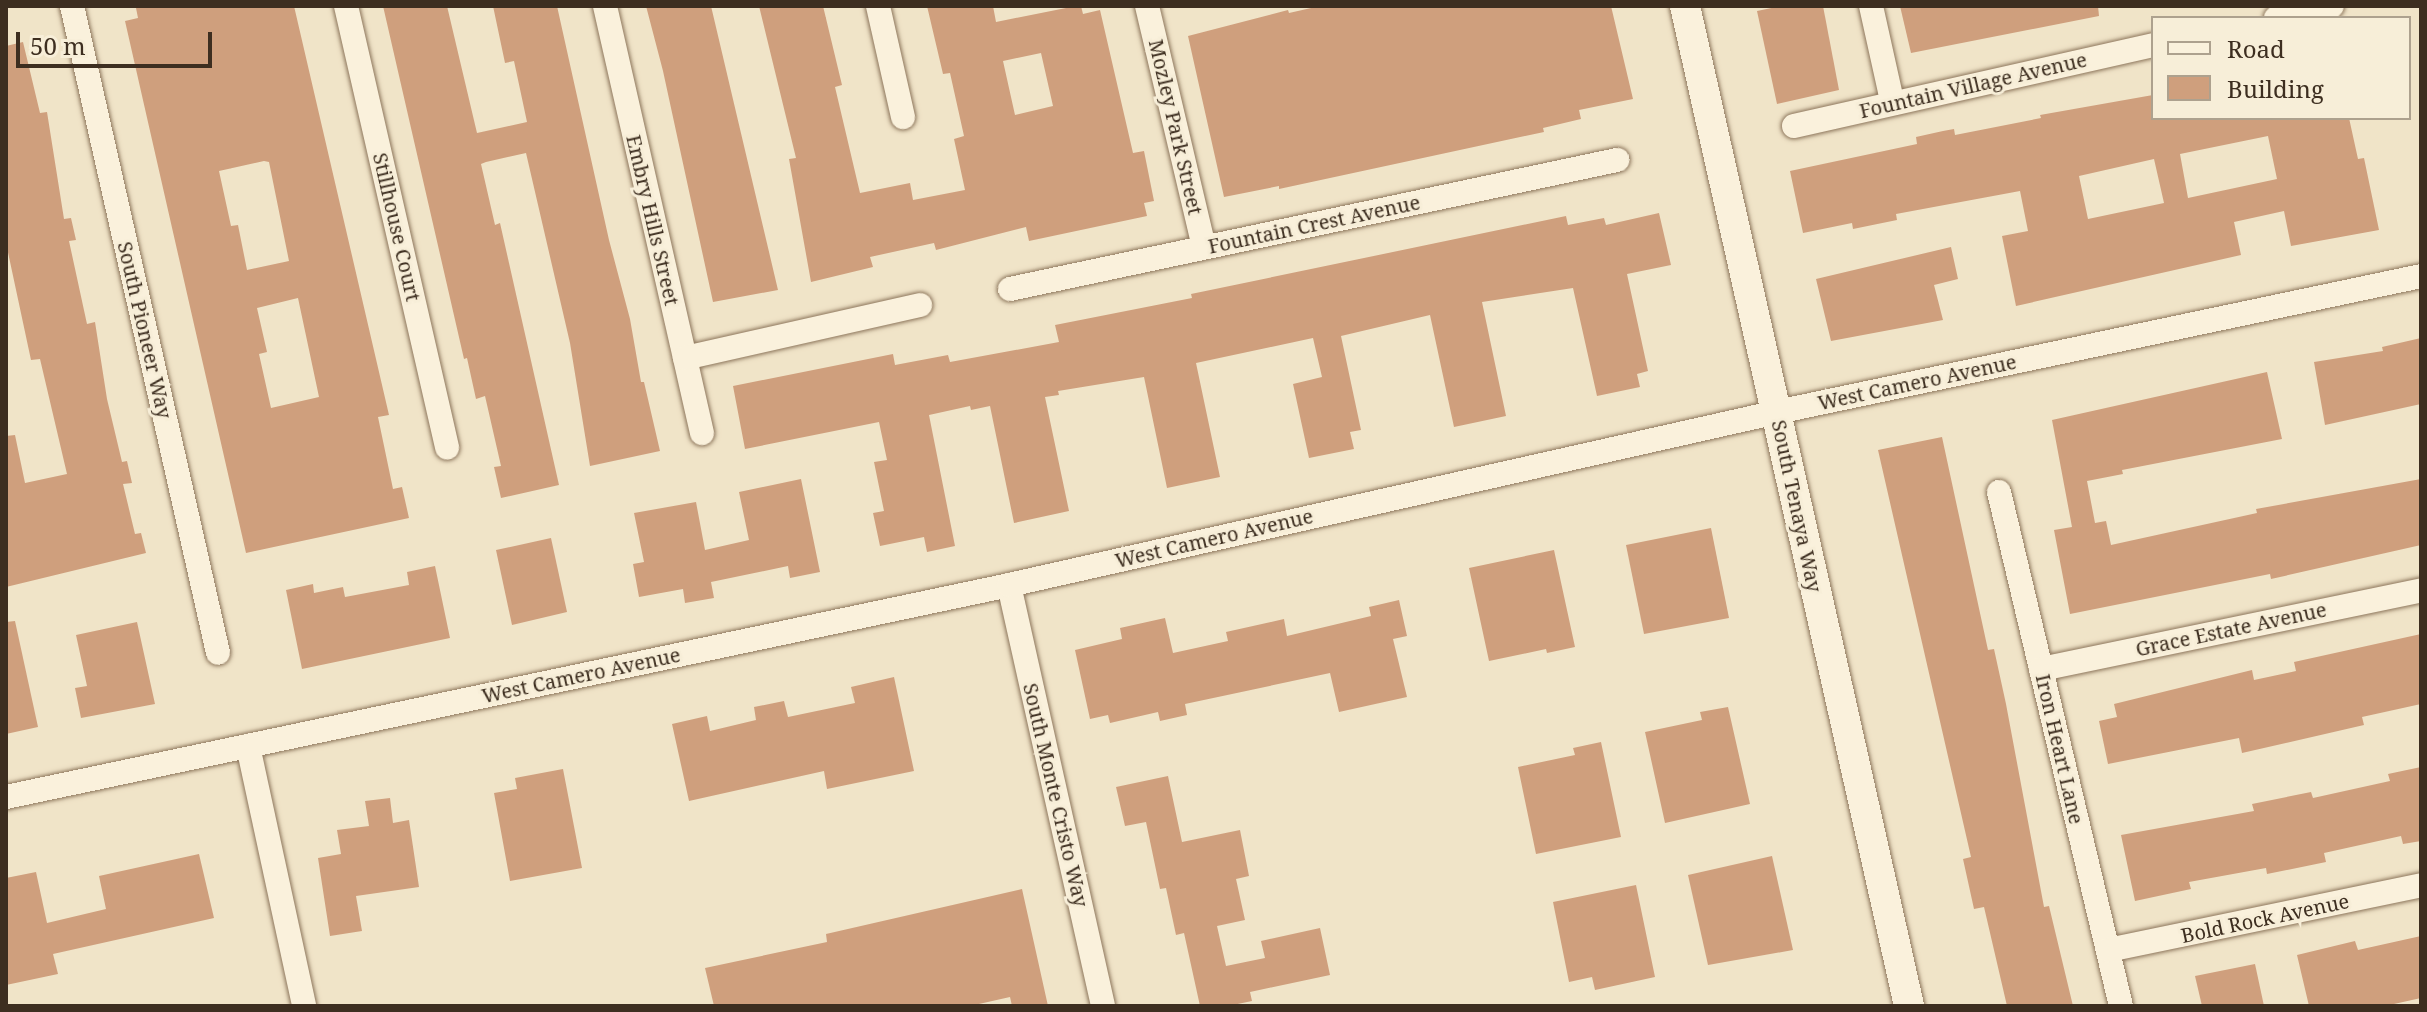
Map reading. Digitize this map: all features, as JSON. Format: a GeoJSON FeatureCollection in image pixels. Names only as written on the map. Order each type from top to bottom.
{"type":"FeatureCollection","features":[{"type":"Feature","properties":{"kind":"street","name":"South Pioneer Way"},"geometry":{"type":"LineString","coordinates":[[72,6],[218,653]]}},
{"type":"Feature","properties":{"kind":"street","name":"Stillhouse Court"},"geometry":{"type":"LineString","coordinates":[[346,6],[447,448]]}},
{"type":"Feature","properties":{"kind":"street","name":"Embry Hills Street"},"geometry":{"type":"LineString","coordinates":[[605,6],[702,433]]}},
{"type":"Feature","properties":{"kind":"street"},"geometry":{"type":"LineString","coordinates":[[878,6],[903,117]]}},
{"type":"Feature","properties":{"kind":"street","name":"Mozley Park Street"},"geometry":{"type":"LineString","coordinates":[[1147,6],[1204,247]]}},
{"type":"Feature","properties":{"kind":"street","name":"South Tenaya Way"},"geometry":{"type":"LineString","coordinates":[[1685,6],[1909,1006]]}},
{"type":"Feature","properties":{"kind":"street"},"geometry":{"type":"LineString","coordinates":[[1871,6],[1892,101]]}},
{"type":"Feature","properties":{"kind":"street"},"geometry":{"type":"LineString","coordinates":[[2285,16],[2332,6]]}},
{"type":"Feature","properties":{"kind":"street","name":"Fountain Village Avenue"},"geometry":{"type":"LineString","coordinates":[[1794,126],[1892,101],[2151,45]]}},
{"type":"Feature","properties":{"kind":"street","name":"Fountain Crest Avenue"},"geometry":{"type":"LineString","coordinates":[[1010,289],[1617,160]]}},
{"type":"Feature","properties":{"kind":"street","name":"West Camero Avenue"},"geometry":{"type":"LineString","coordinates":[[6,797],[1009,585],[1777,412],[2421,276]]}},
{"type":"Feature","properties":{"kind":"street"},"geometry":{"type":"LineString","coordinates":[[685,358],[920,305]]}},
{"type":"Feature","properties":{"kind":"street","name":"Iron Heart Lane"},"geometry":{"type":"LineString","coordinates":[[1999,492],[2121,1006]]}},
{"type":"Feature","properties":{"kind":"street","name":"South Monte Cristo Way"},"geometry":{"type":"LineString","coordinates":[[1009,585],[1103,1006]]}},
{"type":"Feature","properties":{"kind":"street","name":"Grace Estate Avenue"},"geometry":{"type":"LineString","coordinates":[[2041,669],[2421,590]]}},
{"type":"Feature","properties":{"kind":"street"},"geometry":{"type":"LineString","coordinates":[[248,746],[304,1006]]}},
{"type":"Feature","properties":{"kind":"street","name":"Bold Rock Avenue"},"geometry":{"type":"LineString","coordinates":[[2108,950],[2421,885]]}},
{"type":"Feature","properties":{"kind":"building"},"geometry":{"type":"Polygon","coordinates":[[[294,6],[389,415],[378,417],[393,489],[402,487],[409,518],[246,553],[125,21],[138,18],[136,8],[294,6]],[[269,162],[219,171],[231,226],[238,225],[247,270],[289,261],[269,162]],[[298,298],[257,308],[267,352],[259,354],[271,408],[319,397],[298,298]]]}},
{"type":"Feature","properties":{"kind":"building"},"geometry":{"type":"Polygon","coordinates":[[[383,6],[447,6],[477,133],[527,122],[514,61],[505,63],[493,6],[557,6],[609,240],[630,319],[641,382],[644,382],[660,451],[590,466],[570,343],[526,153],[486,162],[481,164],[495,225],[500,223],[559,485],[501,498],[494,467],[501,466],[485,396],[476,399],[467,358],[464,359],[383,6]]]}},
{"type":"Feature","properties":{"kind":"building"},"geometry":{"type":"Polygon","coordinates":[[[646,6],[711,6],[778,290],[713,302],[646,6]]]}},
{"type":"Feature","properties":{"kind":"building"},"geometry":{"type":"Polygon","coordinates":[[[759,6],[823,6],[842,85],[835,87],[860,193],[910,183],[913,200],[965,190],[954,139],[964,136],[950,73],[943,74],[927,6],[993,6],[996,22],[1081,6],[1083,14],[1100,10],[1133,153],[1144,151],[1154,201],[1144,203],[1147,216],[1029,241],[1026,227],[936,250],[934,243],[870,257],[873,267],[811,282],[789,159],[796,158],[759,6]],[[1041,53],[1003,61],[1015,115],[1053,106],[1041,53]]]}},
{"type":"Feature","properties":{"kind":"building"},"geometry":{"type":"Polygon","coordinates":[[[1320,6],[1611,6],[1633,99],[1579,110],[1581,119],[1543,128],[1544,132],[1279,189],[1279,186],[1224,197],[1188,36],[1288,10],[1289,13],[1320,6]]]}},
{"type":"Feature","properties":{"kind":"building"},"geometry":{"type":"Polygon","coordinates":[[[1781,6],[1823,6],[1839,90],[1777,104],[1757,11],[1781,6]]]}},
{"type":"Feature","properties":{"kind":"building"},"geometry":{"type":"Polygon","coordinates":[[[1900,6],[2098,6],[2099,16],[1911,53],[1900,6]]]}},
{"type":"Feature","properties":{"kind":"building"},"geometry":{"type":"Polygon","coordinates":[[[23,42],[40,113],[47,112],[64,219],[71,218],[76,240],[69,241],[87,324],[95,322],[107,399],[122,462],[127,461],[132,483],[123,484],[135,534],[141,533],[146,553],[6,587],[6,436],[15,435],[25,483],[67,474],[40,359],[31,360],[6,243],[6,46],[23,42]]]}},
{"type":"Feature","properties":{"kind":"building"},"geometry":{"type":"Polygon","coordinates":[[[2151,95],[2151,120],[2349,120],[2358,159],[2364,158],[2379,230],[2291,246],[2284,211],[2234,222],[2241,255],[2016,306],[2002,236],[2028,231],[2020,191],[1896,214],[1897,220],[1853,229],[1852,223],[1803,233],[1790,171],[1917,144],[1916,137],[1954,129],[1955,135],[2041,118],[2040,115],[2151,95]],[[2268,136],[2180,154],[2188,198],[2277,179],[2268,136]],[[2154,159],[2079,176],[2088,219],[2164,203],[2154,159]]]}},
{"type":"Feature","properties":{"kind":"building"},"geometry":{"type":"Polygon","coordinates":[[[1659,213],[1671,265],[1627,274],[1648,371],[1637,374],[1640,387],[1597,396],[1573,288],[1482,302],[1506,416],[1454,427],[1430,315],[1341,336],[1361,430],[1350,432],[1354,449],[1309,458],[1293,384],[1322,377],[1313,338],[1196,363],[1220,477],[1167,488],[1144,377],[1058,391],[1059,395],[1045,397],[1069,511],[1014,523],[990,406],[971,410],[970,406],[929,415],[955,546],[927,552],[924,537],[880,546],[873,513],[884,511],[874,462],[887,460],[879,422],[745,449],[733,386],[893,354],[895,365],[948,355],[950,362],[1059,342],[1055,325],[1192,298],[1191,294],[1566,216],[1568,225],[1604,218],[1606,225],[1659,213]]]}},
{"type":"Feature","properties":{"kind":"building"},"geometry":{"type":"Polygon","coordinates":[[[1951,247],[1958,279],[1934,285],[1943,320],[1831,341],[1816,279],[1951,247]]]}},
{"type":"Feature","properties":{"kind":"building"},"geometry":{"type":"Polygon","coordinates":[[[2421,338],[2421,404],[2325,425],[2314,362],[2383,351],[2382,347],[2421,338]]]}},
{"type":"Feature","properties":{"kind":"building"},"geometry":{"type":"Polygon","coordinates":[[[2267,372],[2282,439],[2122,470],[2123,474],[2087,481],[2095,523],[2106,521],[2111,545],[2257,513],[2256,509],[2421,479],[2421,545],[2271,579],[2270,574],[2070,614],[2054,530],[2072,527],[2052,420],[2267,372]]]}},
{"type":"Feature","properties":{"kind":"building"},"geometry":{"type":"Polygon","coordinates":[[[1942,437],[1988,650],[1994,649],[2006,704],[2044,907],[2049,906],[2073,1006],[2007,1006],[1984,907],[1974,909],[1963,859],[1971,857],[1878,450],[1942,437]]]}},
{"type":"Feature","properties":{"kind":"building"},"geometry":{"type":"Polygon","coordinates":[[[801,479],[820,572],[790,578],[788,566],[711,582],[714,598],[685,603],[683,589],[639,597],[633,564],[644,562],[634,513],[696,502],[705,550],[749,540],[739,492],[801,479]]]}},
{"type":"Feature","properties":{"kind":"building"},"geometry":{"type":"Polygon","coordinates":[[[1711,528],[1729,618],[1644,634],[1626,545],[1711,528]]]}},
{"type":"Feature","properties":{"kind":"building"},"geometry":{"type":"Polygon","coordinates":[[[551,538],[567,612],[512,625],[496,550],[551,538]]]}},
{"type":"Feature","properties":{"kind":"building"},"geometry":{"type":"Polygon","coordinates":[[[1554,550],[1575,647],[1547,653],[1546,649],[1489,661],[1469,568],[1554,550]]]}},
{"type":"Feature","properties":{"kind":"building"},"geometry":{"type":"Polygon","coordinates":[[[435,566],[450,638],[302,669],[286,590],[313,584],[314,593],[343,587],[345,597],[409,585],[407,572],[435,566]]]}},
{"type":"Feature","properties":{"kind":"building"},"geometry":{"type":"Polygon","coordinates":[[[1399,600],[1407,636],[1393,639],[1407,697],[1339,712],[1330,673],[1185,704],[1187,715],[1160,721],[1158,712],[1110,723],[1108,715],[1090,719],[1075,650],[1122,639],[1120,628],[1165,618],[1173,653],[1228,641],[1226,632],[1284,619],[1287,636],[1371,616],[1369,607],[1399,600]]]}},
{"type":"Feature","properties":{"kind":"building"},"geometry":{"type":"Polygon","coordinates":[[[15,621],[38,727],[6,734],[6,622],[15,621]]]}},
{"type":"Feature","properties":{"kind":"building"},"geometry":{"type":"Polygon","coordinates":[[[137,622],[155,704],[81,718],[75,688],[87,686],[76,635],[137,622]]]}},
{"type":"Feature","properties":{"kind":"building"},"geometry":{"type":"Polygon","coordinates":[[[2421,634],[2421,704],[2362,717],[2364,725],[2242,753],[2239,738],[2108,764],[2099,721],[2117,717],[2114,704],[2252,670],[2254,680],[2296,671],[2294,662],[2421,634]]]}},
{"type":"Feature","properties":{"kind":"building"},"geometry":{"type":"Polygon","coordinates":[[[894,677],[914,771],[827,789],[824,771],[689,801],[672,724],[707,716],[710,731],[756,720],[754,707],[784,701],[788,717],[855,703],[851,687],[894,677]]]}},
{"type":"Feature","properties":{"kind":"building"},"geometry":{"type":"Polygon","coordinates":[[[1728,707],[1750,804],[1665,823],[1645,732],[1702,720],[1700,712],[1728,707]]]}},
{"type":"Feature","properties":{"kind":"building"},"geometry":{"type":"Polygon","coordinates":[[[1601,742],[1621,837],[1536,854],[1518,767],[1575,755],[1573,748],[1601,742]]]}},
{"type":"Feature","properties":{"kind":"building"},"geometry":{"type":"Polygon","coordinates":[[[2421,767],[2421,841],[2403,844],[2401,836],[2324,853],[2326,862],[2267,874],[2266,868],[2189,882],[2191,889],[2135,901],[2121,835],[2254,811],[2252,804],[2311,792],[2313,798],[2390,781],[2388,774],[2421,767]]]}},
{"type":"Feature","properties":{"kind":"building"},"geometry":{"type":"Polygon","coordinates":[[[563,769],[582,868],[510,881],[494,793],[517,789],[515,778],[563,769]]]}},
{"type":"Feature","properties":{"kind":"building"},"geometry":{"type":"Polygon","coordinates":[[[1168,776],[1182,842],[1240,830],[1249,876],[1236,879],[1245,920],[1217,926],[1226,966],[1265,958],[1261,941],[1320,928],[1330,975],[1250,992],[1252,1001],[1228,1006],[1200,1006],[1184,933],[1176,935],[1166,888],[1160,889],[1146,822],[1125,826],[1116,787],[1168,776]]]}},
{"type":"Feature","properties":{"kind":"building"},"geometry":{"type":"Polygon","coordinates":[[[390,798],[393,823],[409,820],[419,887],[356,896],[362,931],[330,936],[318,858],[341,854],[337,830],[369,826],[365,801],[390,798]]]}},
{"type":"Feature","properties":{"kind":"building"},"geometry":{"type":"Polygon","coordinates":[[[199,854],[214,918],[53,954],[58,974],[6,985],[6,878],[36,872],[47,923],[106,909],[99,876],[199,854]]]}},
{"type":"Feature","properties":{"kind":"building"},"geometry":{"type":"Polygon","coordinates":[[[1772,856],[1793,950],[1708,965],[1688,875],[1772,856]]]}},
{"type":"Feature","properties":{"kind":"building"},"geometry":{"type":"Polygon","coordinates":[[[1636,885],[1655,977],[1595,990],[1592,977],[1569,982],[1553,902],[1636,885]]]}},
{"type":"Feature","properties":{"kind":"building"},"geometry":{"type":"Polygon","coordinates":[[[1022,889],[1048,1006],[1012,1006],[1010,997],[970,1006],[714,1006],[705,968],[827,942],[826,934],[1022,889]]]}},
{"type":"Feature","properties":{"kind":"building"},"geometry":{"type":"Polygon","coordinates":[[[2421,936],[2421,998],[2385,1006],[2309,1006],[2297,955],[2355,941],[2358,950],[2421,936]]]}},
{"type":"Feature","properties":{"kind":"building"},"geometry":{"type":"Polygon","coordinates":[[[2255,964],[2264,1006],[2202,1006],[2195,976],[2255,964]]]}}]}
